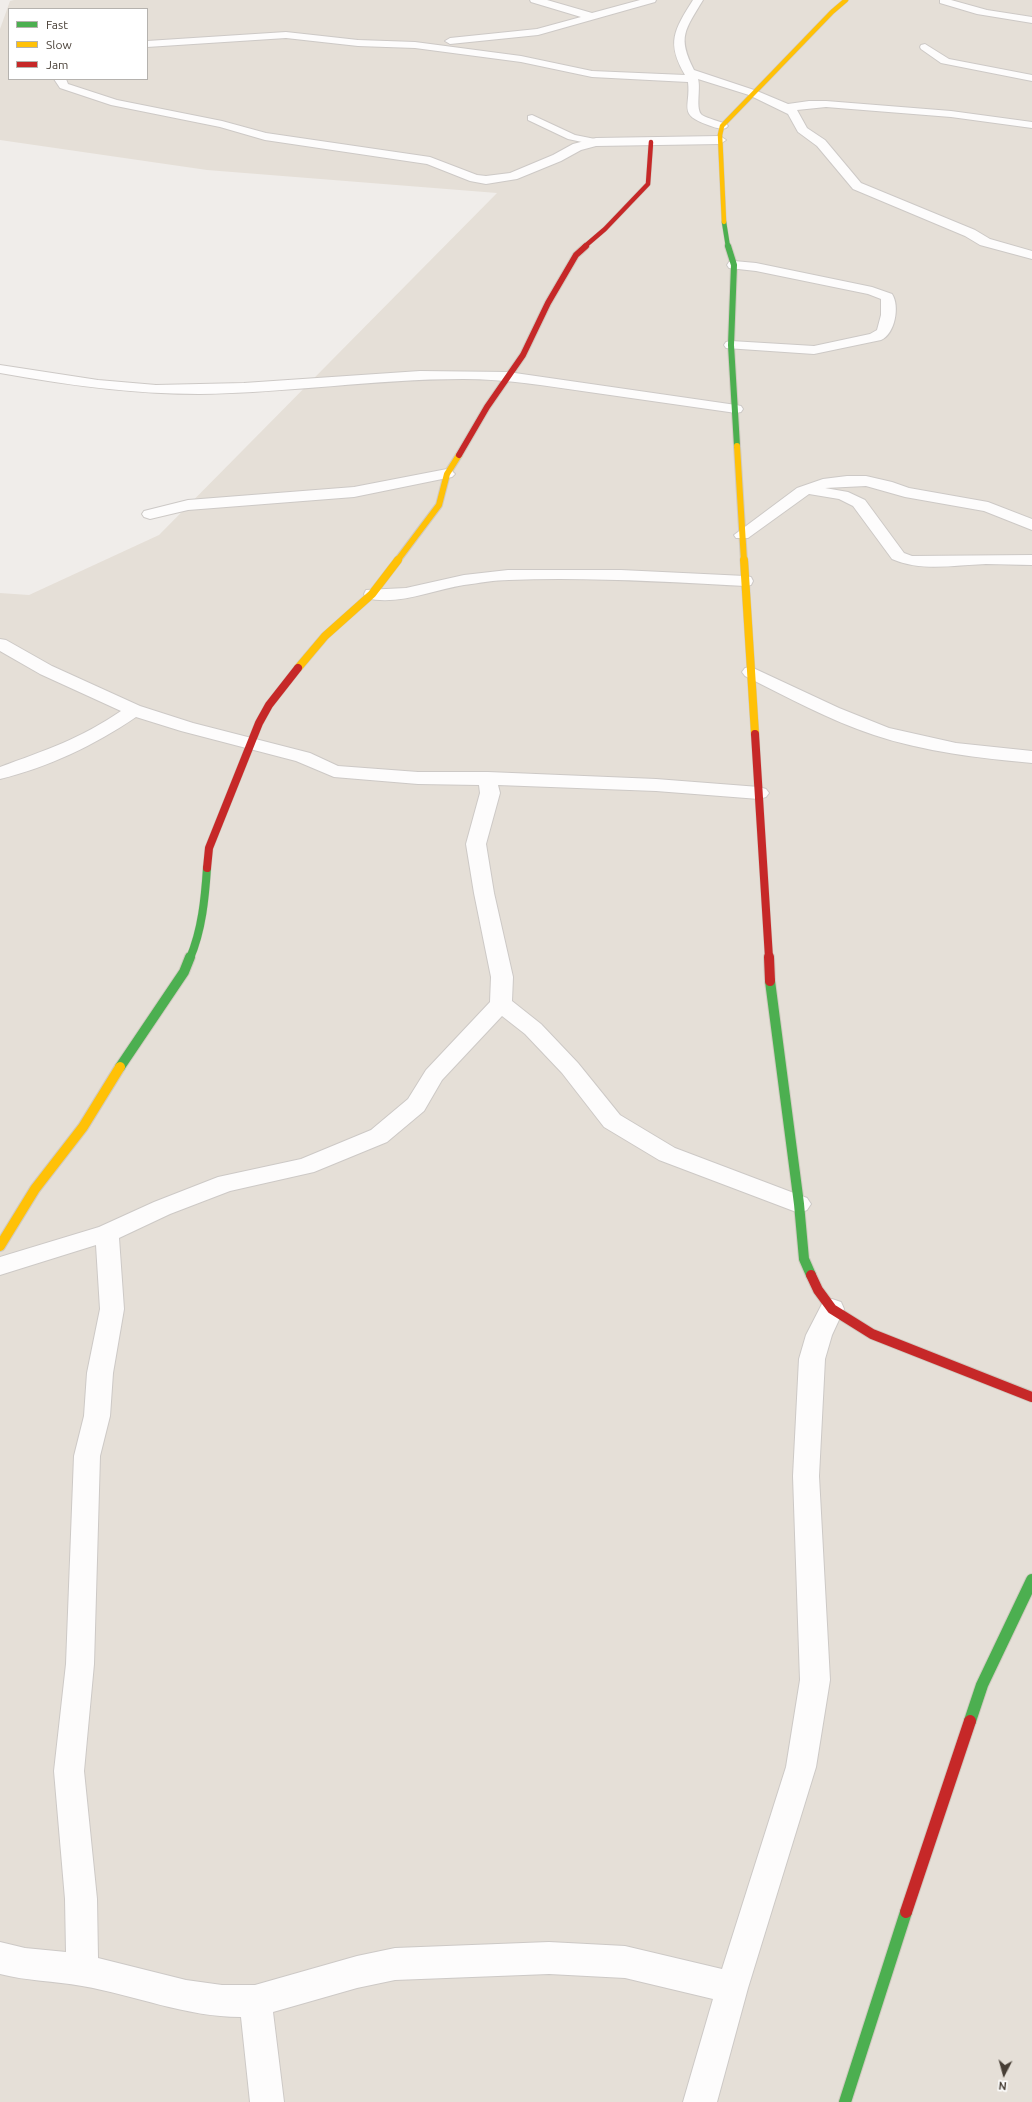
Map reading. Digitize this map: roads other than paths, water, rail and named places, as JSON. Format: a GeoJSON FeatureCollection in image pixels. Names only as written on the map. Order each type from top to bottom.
{"type":"FeatureCollection","features":[{"type":"Feature","properties":{"kind":"main road"},"geometry":{"type":"LineString","coordinates":[[846,0],[832,12],[752,93],[722,126],[720,140],[722,195],[726,242],[734,265],[731,345],[770,980],[799,1204],[804,1259],[818,1290],[832,1309],[872,1334],[906,1346],[1032,1397]]}},
{"type":"Feature","properties":{"kind":"main road"},"geometry":{"type":"LineString","coordinates":[[0,1246],[35,1189],[83,1127],[98,1100],[184,972],[196,944],[205,895],[209,848],[251,744],[269,705],[325,636],[372,594],[439,505],[447,474],[487,406],[524,355],[548,303],[576,255],[605,229],[648,184],[651,142]]}},
{"type":"Feature","properties":{"kind":"main road"},"geometry":{"type":"LineString","coordinates":[[845,2102],[886,1970],[982,1685],[1032,1580]]}},
{"type":"Feature","properties":{"kind":"street"},"geometry":{"type":"LineString","coordinates":[[535,0],[588,16]]}},
{"type":"Feature","properties":{"kind":"street"},"geometry":{"type":"LineString","coordinates":[[416,45],[538,32],[588,16],[651,0]]}},
{"type":"Feature","properties":{"kind":"street"},"geometry":{"type":"LineString","coordinates":[[698,0],[687,17],[678,38],[681,56],[691,75],[694,87],[692,109],[697,117],[722,126]]}},
{"type":"Feature","properties":{"kind":"street"},"geometry":{"type":"LineString","coordinates":[[944,0],[970,11],[989,15],[1032,20]]}},
{"type":"Feature","properties":{"kind":"street"},"geometry":{"type":"LineString","coordinates":[[588,16],[594,5]]}},
{"type":"Feature","properties":{"kind":"street"},"geometry":{"type":"LineString","coordinates":[[148,44],[286,35],[358,43],[416,45],[520,59],[592,74],[691,75],[752,93],[793,112],[802,130],[821,143],[834,158],[840,168],[857,186],[873,194],[955,227],[985,242],[1032,255]]}},
{"type":"Feature","properties":{"kind":"street"},"geometry":{"type":"LineString","coordinates":[[160,54],[221,39]]}},
{"type":"Feature","properties":{"kind":"street"},"geometry":{"type":"LineString","coordinates":[[925,47],[945,61],[1032,78]]}},
{"type":"Feature","properties":{"kind":"street"},"geometry":{"type":"LineString","coordinates":[[61,80],[64,86],[114,103],[222,124],[265,136],[430,161],[480,180],[492,180],[513,176],[557,158],[577,147],[596,142],[720,140]]}},
{"type":"Feature","properties":{"kind":"street"},"geometry":{"type":"LineString","coordinates":[[786,108],[808,104],[826,104],[950,114],[1032,125]]}},
{"type":"Feature","properties":{"kind":"street"},"geometry":{"type":"LineString","coordinates":[[731,345],[814,350],[871,338],[884,331],[889,304],[887,297],[872,290],[756,267],[734,265]]}},
{"type":"Feature","properties":{"kind":"street"},"geometry":{"type":"LineString","coordinates":[[0,369],[58,379],[156,389],[244,387],[400,376],[474,374],[508,376],[736,409]]}},
{"type":"Feature","properties":{"kind":"street"},"geometry":{"type":"LineString","coordinates":[[150,514],[188,505],[354,492],[447,474]]}},
{"type":"Feature","properties":{"kind":"street"},"geometry":{"type":"LineString","coordinates":[[742,535],[803,491],[823,484],[848,481],[866,481],[886,484],[906,492],[988,507],[1032,525]]}},
{"type":"Feature","properties":{"kind":"street"},"geometry":{"type":"LineString","coordinates":[[803,491],[842,496],[859,504],[894,551],[907,560],[918,562],[987,559],[1032,560]]}},
{"type":"Feature","properties":{"kind":"street"},"geometry":{"type":"LineString","coordinates":[[372,594],[406,594],[464,580],[508,575],[621,575],[745,581]]}},
{"type":"Feature","properties":{"kind":"street"},"geometry":{"type":"LineString","coordinates":[[0,644],[46,670],[134,710],[251,744],[303,757],[334,770],[418,778],[488,778],[656,785],[759,793]]}},
{"type":"Feature","properties":{"kind":"street"},"geometry":{"type":"LineString","coordinates":[[751,672],[861,724],[882,732],[934,744],[1032,758]]}},
{"type":"Feature","properties":{"kind":"street"},"geometry":{"type":"LineString","coordinates":[[0,773],[68,749],[102,732],[134,710]]}},
{"type":"Feature","properties":{"kind":"street"},"geometry":{"type":"LineString","coordinates":[[0,1266],[107,1233],[162,1208],[226,1183],[306,1166],[379,1136],[416,1105],[434,1075],[501,1004],[502,977],[476,844],[490,794],[488,778]]}},
{"type":"Feature","properties":{"kind":"street"},"geometry":{"type":"LineString","coordinates":[[501,1004],[533,1029],[570,1068],[612,1121],[667,1154],[799,1204]]}},
{"type":"Feature","properties":{"kind":"street"},"geometry":{"type":"LineString","coordinates":[[82,1970],[81,1899],[69,1771],[80,1664],[87,1456],[97,1416],[100,1374],[112,1309],[107,1233]]}},
{"type":"Feature","properties":{"kind":"street"},"geometry":{"type":"LineString","coordinates":[[700,2102],[732,1988],[801,1767],[815,1680],[806,1476],[812,1359],[819,1335],[832,1309]]}},
{"type":"Feature","properties":{"kind":"street"},"geometry":{"type":"LineString","coordinates":[[0,1958],[25,1964],[82,1970],[186,1996],[222,2001],[255,2001],[357,1972],[395,1964],[549,1958],[625,1962],[680,1974],[732,1988]]}},
{"type":"Feature","properties":{"kind":"street"},"geometry":{"type":"LineString","coordinates":[[255,2001],[267,2102]]}},
{"type":"Feature","properties":{"kind":"lane"},"geometry":{"type":"LineString","coordinates":[[532,118],[572,137],[596,142]]}}]}
